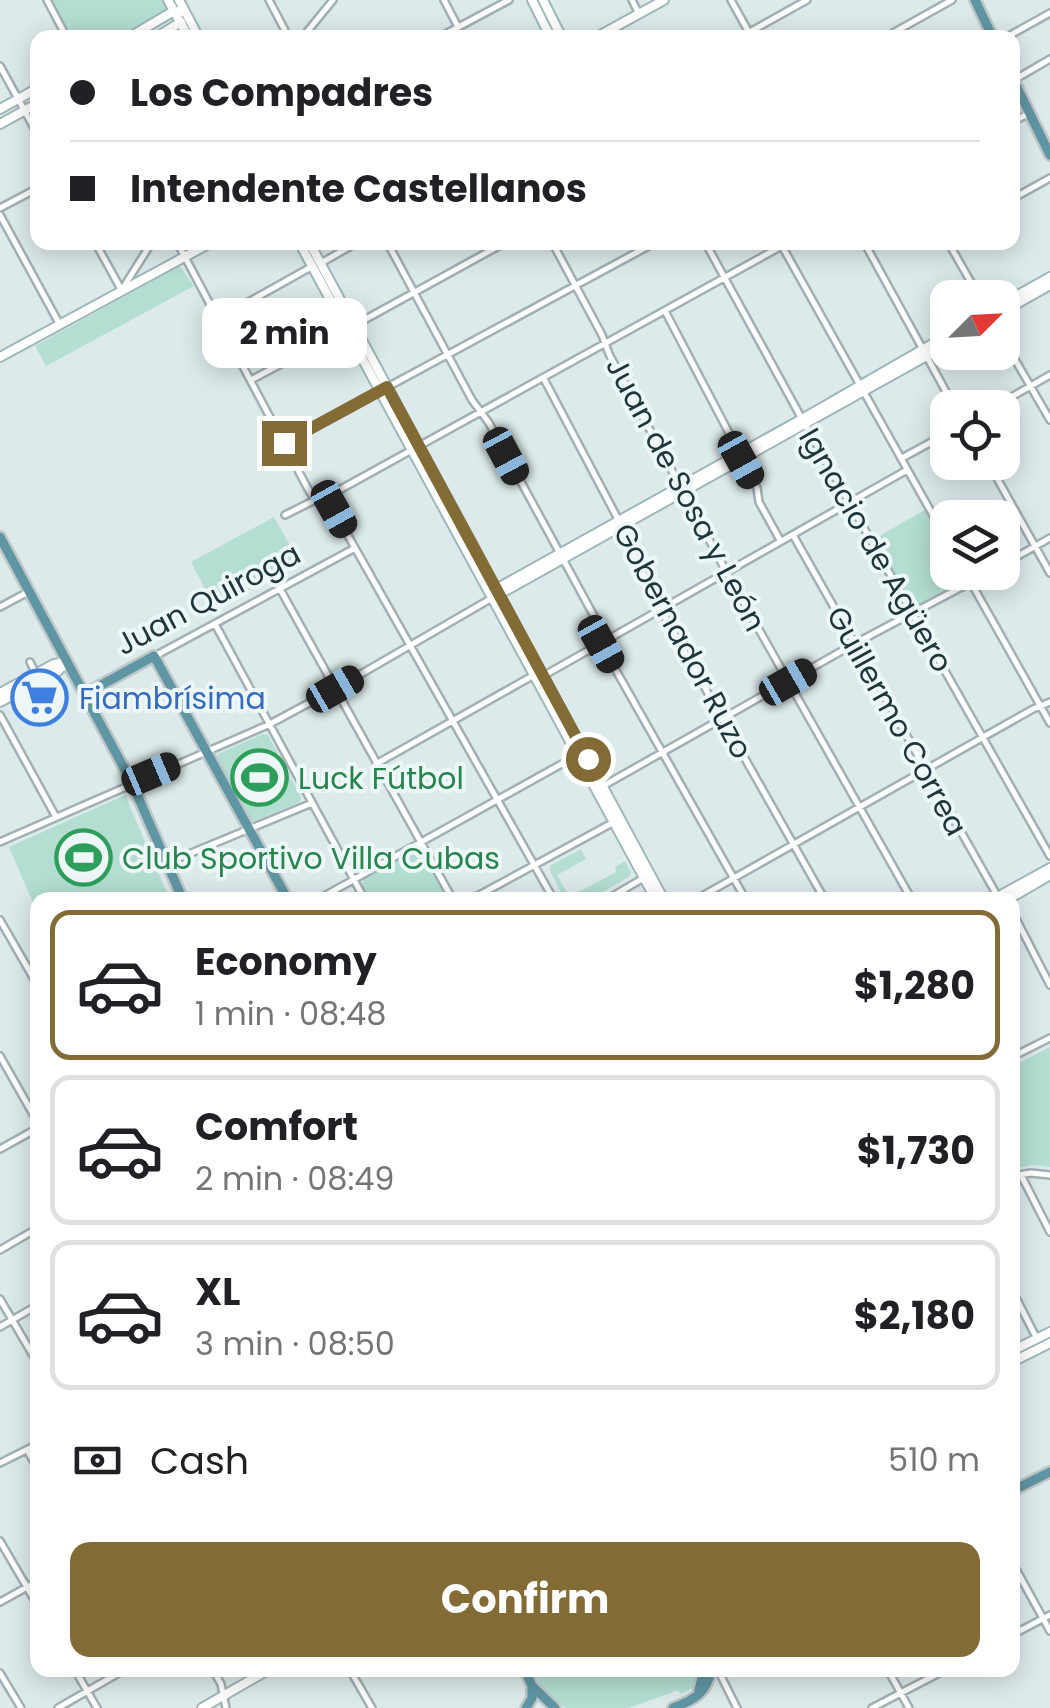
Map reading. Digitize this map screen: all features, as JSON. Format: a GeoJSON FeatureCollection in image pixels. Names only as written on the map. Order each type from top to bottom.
{"type":"FeatureCollection","features":[{"type":"Feature","properties":{"kind":"main road"},"geometry":{"type":"LineString","coordinates":[[168,0],[184,30]]}},
{"type":"Feature","properties":{"kind":"main road"},"geometry":{"type":"LineString","coordinates":[[179,0],[195,30]]}},
{"type":"Feature","properties":{"kind":"main road"},"geometry":{"type":"LineString","coordinates":[[532,0],[547,30]]}},
{"type":"Feature","properties":{"kind":"main road"},"geometry":{"type":"LineString","coordinates":[[543,0],[558,30]]}},
{"type":"Feature","properties":{"kind":"main road"},"geometry":{"type":"LineString","coordinates":[[610,30],[664,0]]}},
{"type":"Feature","properties":{"kind":"main road"},"geometry":{"type":"LineString","coordinates":[[975,0],[989,30]]}},
{"type":"Feature","properties":{"kind":"main road"},"geometry":{"type":"LineString","coordinates":[[142,30],[174,11],[186,12]]}},
{"type":"Feature","properties":{"kind":"main road"},"geometry":{"type":"LineString","coordinates":[[168,30],[180,23],[186,12]]}},
{"type":"Feature","properties":{"kind":"main road"},"geometry":{"type":"LineString","coordinates":[[0,108],[30,92]]}},
{"type":"Feature","properties":{"kind":"main road"},"geometry":{"type":"LineString","coordinates":[[1020,93],[1050,155]]}},
{"type":"Feature","properties":{"kind":"main road"},"geometry":{"type":"LineString","coordinates":[[0,124],[30,107]]}},
{"type":"Feature","properties":{"kind":"main road"},"geometry":{"type":"LineString","coordinates":[[0,357],[198,250]]}},
{"type":"Feature","properties":{"kind":"main road"},"geometry":{"type":"LineString","coordinates":[[305,250],[495,594],[653,892]]}},
{"type":"Feature","properties":{"kind":"main road"},"geometry":{"type":"LineString","coordinates":[[311,250],[316,265]]}},
{"type":"Feature","properties":{"kind":"main road"},"geometry":{"type":"LineString","coordinates":[[1020,294],[1050,277]]}},
{"type":"Feature","properties":{"kind":"main road"},"geometry":{"type":"LineString","coordinates":[[1020,302],[1050,285]]}},
{"type":"Feature","properties":{"kind":"main road"},"geometry":{"type":"LineString","coordinates":[[925,353],[930,349]]}},
{"type":"Feature","properties":{"kind":"main road"},"geometry":{"type":"LineString","coordinates":[[495,594],[930,351]]}},
{"type":"Feature","properties":{"kind":"main road"},"geometry":{"type":"LineString","coordinates":[[0,537],[132,782],[180,892]]}},
{"type":"Feature","properties":{"kind":"main road"},"geometry":{"type":"LineString","coordinates":[[154,656],[284,892]]}},
{"type":"Feature","properties":{"kind":"main road","name":"Juan Quiroga"},"geometry":{"type":"LineString","coordinates":[[85,694],[154,656]]}},
{"type":"Feature","properties":{"kind":"main road"},"geometry":{"type":"LineString","coordinates":[[0,694],[54,664],[67,662]]}},
{"type":"Feature","properties":{"kind":"main road"},"geometry":{"type":"LineString","coordinates":[[0,702],[67,662]]}},
{"type":"Feature","properties":{"kind":"main road"},"geometry":{"type":"LineString","coordinates":[[538,676],[577,755],[600,788],[614,822],[658,892]]}},
{"type":"Feature","properties":{"kind":"main road"},"geometry":{"type":"LineString","coordinates":[[1013,892],[1050,868]]}},
{"type":"Feature","properties":{"kind":"main road"},"geometry":{"type":"LineString","coordinates":[[1017,892],[1050,876]]}},
{"type":"Feature","properties":{"kind":"main road"},"geometry":{"type":"LineString","coordinates":[[1020,1347],[1050,1332]]}},
{"type":"Feature","properties":{"kind":"main road"},"geometry":{"type":"LineString","coordinates":[[1020,1358],[1050,1343]]}},
{"type":"Feature","properties":{"kind":"main road"},"geometry":{"type":"LineString","coordinates":[[1020,1487],[1050,1472]]}},
{"type":"Feature","properties":{"kind":"main road"},"geometry":{"type":"LineString","coordinates":[[202,1708],[256,1677]]}},
{"type":"Feature","properties":{"kind":"main road"},"geometry":{"type":"LineString","coordinates":[[528,1677],[548,1707]]}},
{"type":"Feature","properties":{"kind":"main road"},"geometry":{"type":"LineString","coordinates":[[674,1708],[693,1700],[707,1686],[709,1677]]}},
{"type":"Feature","properties":{"kind":"main road"},"geometry":{"type":"LineString","coordinates":[[526,1708],[532,1698],[532,1686]]}},
{"type":"Feature","properties":{"kind":"street"},"geometry":{"type":"LineString","coordinates":[[47,0],[63,30]]}},
{"type":"Feature","properties":{"kind":"street"},"geometry":{"type":"LineString","coordinates":[[269,0],[285,30]]}},
{"type":"Feature","properties":{"kind":"street"},"geometry":{"type":"LineString","coordinates":[[309,30],[333,0]]}},
{"type":"Feature","properties":{"kind":"street"},"geometry":{"type":"LineString","coordinates":[[444,0],[458,26]]}},
{"type":"Feature","properties":{"kind":"street"},"geometry":{"type":"LineString","coordinates":[[451,30],[509,0]]}},
{"type":"Feature","properties":{"kind":"street"},"geometry":{"type":"LineString","coordinates":[[632,0],[639,14]]}},
{"type":"Feature","properties":{"kind":"street"},"geometry":{"type":"LineString","coordinates":[[732,0],[748,30]]}},
{"type":"Feature","properties":{"kind":"street"},"geometry":{"type":"LineString","coordinates":[[759,30],[807,0]]}},
{"type":"Feature","properties":{"kind":"street"},"geometry":{"type":"LineString","coordinates":[[898,30],[952,0]]}},
{"type":"Feature","properties":{"kind":"street"},"geometry":{"type":"LineString","coordinates":[[1019,30],[1050,13]]}},
{"type":"Feature","properties":{"kind":"street"},"geometry":{"type":"LineString","coordinates":[[1020,75],[1050,60]]}},
{"type":"Feature","properties":{"kind":"street"},"geometry":{"type":"LineString","coordinates":[[0,66],[30,121]]}},
{"type":"Feature","properties":{"kind":"street"},"geometry":{"type":"LineString","coordinates":[[1020,118],[1030,113]]}},
{"type":"Feature","properties":{"kind":"street"},"geometry":{"type":"LineString","coordinates":[[1038,130],[1050,124]]}},
{"type":"Feature","properties":{"kind":"street"},"geometry":{"type":"LineString","coordinates":[[1020,195],[1050,178]]}},
{"type":"Feature","properties":{"kind":"street"},"geometry":{"type":"LineString","coordinates":[[30,193],[0,211],[60,325]]}},
{"type":"Feature","properties":{"kind":"street"},"geometry":{"type":"LineString","coordinates":[[99,250],[122,291],[147,250]]}},
{"type":"Feature","properties":{"kind":"street"},"geometry":{"type":"LineString","coordinates":[[181,250],[308,489],[334,509]]}},
{"type":"Feature","properties":{"kind":"street"},"geometry":{"type":"LineString","coordinates":[[218,318],[343,250]]}},
{"type":"Feature","properties":{"kind":"street"},"geometry":{"type":"LineString","coordinates":[[392,250],[560,557],[661,753],[742,892]]}},
{"type":"Feature","properties":{"kind":"street"},"geometry":{"type":"LineString","coordinates":[[251,380],[492,250]]}},
{"type":"Feature","properties":{"kind":"street","name":"Juan de Sosa y León"},"geometry":{"type":"LineString","coordinates":[[556,250],[682,490],[907,892]]}},
{"type":"Feature","properties":{"kind":"street"},"geometry":{"type":"LineString","coordinates":[[284,443],[641,250]]}},
{"type":"Feature","properties":{"kind":"street","name":"Ignacio de Agüero"},"geometry":{"type":"LineString","coordinates":[[709,250],[1050,856]]}},
{"type":"Feature","properties":{"kind":"street"},"geometry":{"type":"LineString","coordinates":[[285,514],[336,492],[775,250]]}},
{"type":"Feature","properties":{"kind":"street"},"geometry":{"type":"LineString","coordinates":[[789,250],[930,510]]}},
{"type":"Feature","properties":{"kind":"street"},"geometry":{"type":"LineString","coordinates":[[868,250],[945,390]]}},
{"type":"Feature","properties":{"kind":"street"},"geometry":{"type":"LineString","coordinates":[[953,250],[970,280]]}},
{"type":"Feature","properties":{"kind":"street"},"geometry":{"type":"LineString","coordinates":[[665,312],[781,542]]}},
{"type":"Feature","properties":{"kind":"street"},"geometry":{"type":"LineString","coordinates":[[1020,368],[1050,420]]}},
{"type":"Feature","properties":{"kind":"street"},"geometry":{"type":"LineString","coordinates":[[1020,392],[1050,375]]}},
{"type":"Feature","properties":{"kind":"street","name":"Gobernador Ruzo"},"geometry":{"type":"LineString","coordinates":[[544,379],[662,609],[821,892]]}},
{"type":"Feature","properties":{"kind":"street"},"geometry":{"type":"LineString","coordinates":[[901,459],[930,443]]}},
{"type":"Feature","properties":{"kind":"street"},"geometry":{"type":"LineString","coordinates":[[376,764],[604,642],[907,470]]}},
{"type":"Feature","properties":{"kind":"street"},"geometry":{"type":"LineString","coordinates":[[998,480],[1050,572]]}},
{"type":"Feature","properties":{"kind":"street"},"geometry":{"type":"LineString","coordinates":[[336,492],[332,499],[334,509],[550,892]]}},
{"type":"Feature","properties":{"kind":"street","name":"Guillermo Correa"},"geometry":{"type":"LineString","coordinates":[[792,535],[998,892]]}},
{"type":"Feature","properties":{"kind":"street"},"geometry":{"type":"LineString","coordinates":[[1020,555],[1050,538]]}},
{"type":"Feature","properties":{"kind":"street","name":"Juan Quiroga"},"geometry":{"type":"LineString","coordinates":[[154,656],[355,548]]}},
{"type":"Feature","properties":{"kind":"street"},"geometry":{"type":"LineString","coordinates":[[280,589],[448,892]]}},
{"type":"Feature","properties":{"kind":"street"},"geometry":{"type":"LineString","coordinates":[[600,788],[854,644],[958,590]]}},
{"type":"Feature","properties":{"kind":"street"},"geometry":{"type":"LineString","coordinates":[[975,590],[1050,723]]}},
{"type":"Feature","properties":{"kind":"street"},"geometry":{"type":"LineString","coordinates":[[0,607],[30,592]]}},
{"type":"Feature","properties":{"kind":"street"},"geometry":{"type":"LineString","coordinates":[[0,842],[270,724],[495,594]]}},
{"type":"Feature","properties":{"kind":"street"},"geometry":{"type":"LineString","coordinates":[[215,624],[360,892]]}},
{"type":"Feature","properties":{"kind":"street"},"geometry":{"type":"LineString","coordinates":[[30,662],[36,674]]}},
{"type":"Feature","properties":{"kind":"street"},"geometry":{"type":"LineString","coordinates":[[710,892],[1050,702]]}},
{"type":"Feature","properties":{"kind":"street"},"geometry":{"type":"LineString","coordinates":[[0,715],[56,817]]}},
{"type":"Feature","properties":{"kind":"street"},"geometry":{"type":"LineString","coordinates":[[331,892],[577,755]]}},
{"type":"Feature","properties":{"kind":"street"},"geometry":{"type":"LineString","coordinates":[[167,863],[312,803]]}},
{"type":"Feature","properties":{"kind":"street"},"geometry":{"type":"LineString","coordinates":[[485,892],[614,822]]}},
{"type":"Feature","properties":{"kind":"street"},"geometry":{"type":"LineString","coordinates":[[620,892],[647,876]]}},
{"type":"Feature","properties":{"kind":"street"},"geometry":{"type":"LineString","coordinates":[[0,920],[30,972]]}},
{"type":"Feature","properties":{"kind":"street"},"geometry":{"type":"LineString","coordinates":[[1020,927],[1050,985]]}},
{"type":"Feature","properties":{"kind":"street"},"geometry":{"type":"LineString","coordinates":[[1020,1053],[1050,1038]]}},
{"type":"Feature","properties":{"kind":"street"},"geometry":{"type":"LineString","coordinates":[[0,1056],[30,1111]]}},
{"type":"Feature","properties":{"kind":"street"},"geometry":{"type":"LineString","coordinates":[[0,1149],[30,1131]]}},
{"type":"Feature","properties":{"kind":"street"},"geometry":{"type":"LineString","coordinates":[[1020,1174],[1050,1175]]}},
{"type":"Feature","properties":{"kind":"street"},"geometry":{"type":"LineString","coordinates":[[1020,1182],[1050,1232]]}},
{"type":"Feature","properties":{"kind":"street"},"geometry":{"type":"LineString","coordinates":[[0,1250],[30,1233]]}},
{"type":"Feature","properties":{"kind":"street"},"geometry":{"type":"LineString","coordinates":[[0,1299],[30,1350]]}},
{"type":"Feature","properties":{"kind":"street"},"geometry":{"type":"LineString","coordinates":[[1020,1306],[1037,1339]]}},
{"type":"Feature","properties":{"kind":"street"},"geometry":{"type":"LineString","coordinates":[[0,1326],[30,1310]]}},
{"type":"Feature","properties":{"kind":"street"},"geometry":{"type":"LineString","coordinates":[[0,1463],[30,1448]]}},
{"type":"Feature","properties":{"kind":"street"},"geometry":{"type":"LineString","coordinates":[[26,1450],[30,1456]]}},
{"type":"Feature","properties":{"kind":"street"},"geometry":{"type":"LineString","coordinates":[[0,1542],[30,1593]]}},
{"type":"Feature","properties":{"kind":"street"},"geometry":{"type":"LineString","coordinates":[[1020,1575],[1047,1617],[1050,1631]]}},
{"type":"Feature","properties":{"kind":"street"},"geometry":{"type":"LineString","coordinates":[[0,1602],[30,1585]]}},
{"type":"Feature","properties":{"kind":"street"},"geometry":{"type":"LineString","coordinates":[[1020,1630],[1047,1617]]}},
{"type":"Feature","properties":{"kind":"street"},"geometry":{"type":"LineString","coordinates":[[0,1673],[21,1708]]}},
{"type":"Feature","properties":{"kind":"street"},"geometry":{"type":"LineString","coordinates":[[79,1677],[97,1708]]}},
{"type":"Feature","properties":{"kind":"street"},"geometry":{"type":"LineString","coordinates":[[58,1708],[112,1677]]}},
{"type":"Feature","properties":{"kind":"street"},"geometry":{"type":"LineString","coordinates":[[217,1677],[226,1708]]}},
{"type":"Feature","properties":{"kind":"street"},"geometry":{"type":"LineString","coordinates":[[354,1677],[369,1707]]}},
{"type":"Feature","properties":{"kind":"street"},"geometry":{"type":"LineString","coordinates":[[716,1677],[737,1708]]}},
{"type":"Feature","properties":{"kind":"street"},"geometry":{"type":"LineString","coordinates":[[892,1677],[909,1708]]}},
{"type":"Feature","properties":{"kind":"street"},"geometry":{"type":"LineString","coordinates":[[872,1708],[931,1677]]}},
{"type":"Feature","properties":{"kind":"green space"},"geometry":{"type":"Polygon","coordinates":[[[52,0],[164,0],[167,8],[133,30],[68,30],[52,0]]]}},
{"type":"Feature","properties":{"kind":"green space"},"geometry":{"type":"Polygon","coordinates":[[[180,266],[194,286],[46,366],[35,346],[180,266]]]}},
{"type":"Feature","properties":{"kind":"green space"},"geometry":{"type":"Polygon","coordinates":[[[925,510],[930,519],[930,590],[950,590],[918,607],[911,604],[874,539],[925,510]]]}},
{"type":"Feature","properties":{"kind":"green space"},"geometry":{"type":"Polygon","coordinates":[[[274,517],[299,562],[215,608],[191,562],[274,517]]]}},
{"type":"Feature","properties":{"kind":"green space","name":"Luck Fútbol"},"geometry":{"type":"Polygon","coordinates":[[[268,735],[301,797],[300,802],[254,821],[217,758],[218,754],[268,735]]]}},
{"type":"Feature","properties":{"kind":"green space","name":"Club Sportivo Villa Cubas"},"geometry":{"type":"Polygon","coordinates":[[[125,795],[167,892],[30,892],[30,896],[9,847],[125,795]]]}},
{"type":"Feature","properties":{"kind":"green space"},"geometry":{"type":"Polygon","coordinates":[[[419,849],[446,892],[365,892],[364,878],[419,849]]]}},
{"type":"Feature","properties":{"kind":"green space"},"geometry":{"type":"Polygon","coordinates":[[[581,849],[586,859],[557,875],[566,892],[561,892],[550,866],[581,849]]]}},
{"type":"Feature","properties":{"kind":"green space"},"geometry":{"type":"Polygon","coordinates":[[[625,861],[630,876],[603,892],[579,892],[616,872],[615,867],[625,861]]]}},
{"type":"Feature","properties":{"kind":"green space"},"geometry":{"type":"Polygon","coordinates":[[[1050,1047],[1050,1167],[1020,1168],[1020,1062],[1050,1047]]]}},
{"type":"Feature","properties":{"kind":"green space"},"geometry":{"type":"Polygon","coordinates":[[[536,1677],[698,1677],[681,1694],[678,1690],[629,1708],[565,1708],[536,1677]]]}},
{"type":"Feature","properties":{"kind":"waterway"},"geometry":{"type":"LineString","coordinates":[[1020,1353],[1050,1338]]}},
{"type":"Feature","properties":{"kind":"place","name":"Fiambrísima"},"geometry":{"type":"Point","coordinates":[40,698]}},
{"type":"Feature","properties":{"kind":"place","name":"Luck Fútbol"},"geometry":{"type":"Point","coordinates":[259,778]}},
{"type":"Feature","properties":{"kind":"place","name":"Club Sportivo Villa Cubas"},"geometry":{"type":"Point","coordinates":[83,858]}},
{"type":"Feature","properties":{"kind":"route"},"geometry":{"type":"LineString","coordinates":[[284,443],[387,387],[588,759]]}}]}
